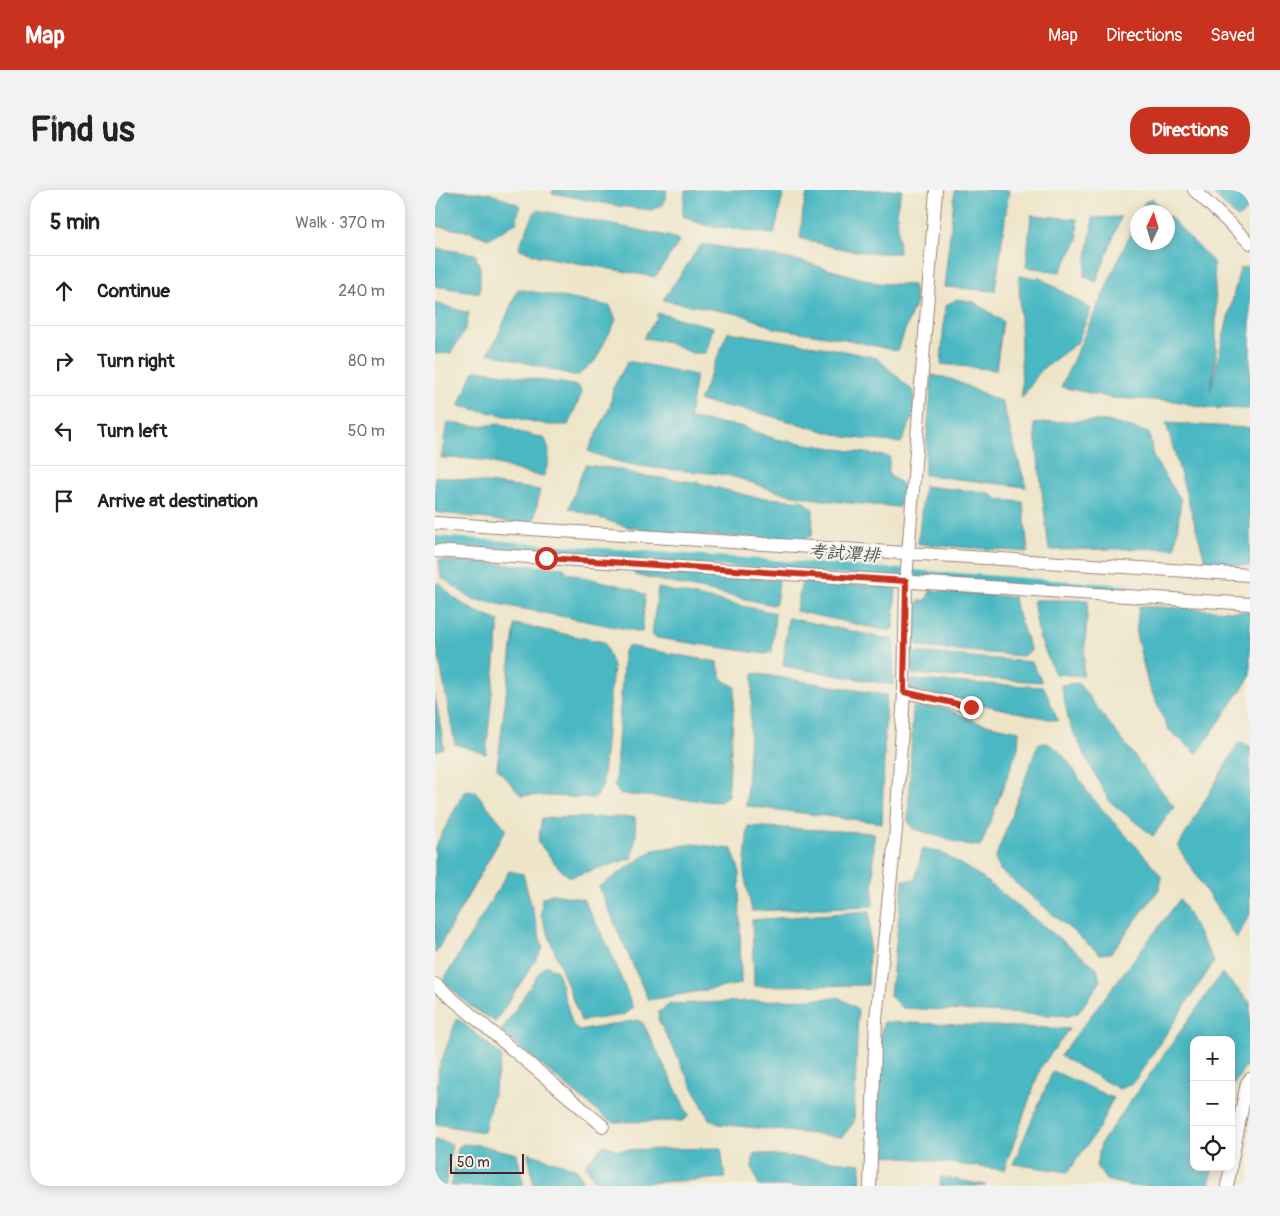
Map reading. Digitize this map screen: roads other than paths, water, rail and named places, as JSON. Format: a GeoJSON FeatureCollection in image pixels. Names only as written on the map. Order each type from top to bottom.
{"type":"FeatureCollection","features":[{"type":"Feature","properties":{"kind":"lane"},"geometry":{"type":"LineString","coordinates":[[870,1186],[876,1018],[896,829],[904,692],[906,579],[937,190]]}},
{"type":"Feature","properties":{"kind":"lane"},"geometry":{"type":"LineString","coordinates":[[1195,190],[1249,241]]}},
{"type":"Feature","properties":{"kind":"lane"},"geometry":{"type":"LineString","coordinates":[[435,523],[1250,574]]}},
{"type":"Feature","properties":{"kind":"lane"},"geometry":{"type":"LineString","coordinates":[[435,551],[906,579],[1250,604]]}},
{"type":"Feature","properties":{"kind":"lane"},"geometry":{"type":"LineString","coordinates":[[904,692],[971,707]]}},
{"type":"Feature","properties":{"kind":"lane"},"geometry":{"type":"LineString","coordinates":[[435,984],[603,1126]]}},
{"type":"Feature","properties":{"kind":"lane"},"geometry":{"type":"LineString","coordinates":[[1235,1145],[1247,1083],[1250,1079]]}},
{"type":"Feature","properties":{"kind":"lane"},"geometry":{"type":"LineString","coordinates":[[1227,1186],[1230,1171]]}},
{"type":"Feature","properties":{"kind":"water"},"geometry":{"type":"Polygon","coordinates":[[[435,190],[488,193],[520,205],[516,223],[488,239],[471,232],[435,226],[435,190]]]}},
{"type":"Feature","properties":{"kind":"water"},"geometry":{"type":"Polygon","coordinates":[[[553,190],[667,190],[664,204],[651,210],[618,206],[552,193],[553,190]]]}},
{"type":"Feature","properties":{"kind":"water"},"geometry":{"type":"Polygon","coordinates":[[[685,190],[784,190],[774,234],[704,225],[682,216],[685,190]]]}},
{"type":"Feature","properties":{"kind":"water"},"geometry":{"type":"Polygon","coordinates":[[[808,190],[902,190],[897,207],[899,253],[873,253],[849,250],[800,238],[803,210],[808,190]]]}},
{"type":"Feature","properties":{"kind":"water"},"geometry":{"type":"Polygon","coordinates":[[[955,190],[1009,190],[995,291],[944,287],[955,190]]]}},
{"type":"Feature","properties":{"kind":"water"},"geometry":{"type":"Polygon","coordinates":[[[1210,190],[1250,190],[1250,209],[1237,218],[1210,190]]]}},
{"type":"Feature","properties":{"kind":"water"},"geometry":{"type":"Polygon","coordinates":[[[1152,198],[1158,205],[1144,205],[1152,198]]]}},
{"type":"Feature","properties":{"kind":"water"},"geometry":{"type":"Polygon","coordinates":[[[538,210],[668,236],[677,239],[679,242],[655,277],[539,256],[520,249],[519,246],[535,212],[538,210]]]}},
{"type":"Feature","properties":{"kind":"water"},"geometry":{"type":"Polygon","coordinates":[[[1031,215],[1077,219],[1078,240],[1060,272],[1026,267],[1031,215]]]}},
{"type":"Feature","properties":{"kind":"water"},"geometry":{"type":"Polygon","coordinates":[[[1121,217],[1096,282],[1084,276],[1093,218],[1121,217]]]}},
{"type":"Feature","properties":{"kind":"water"},"geometry":{"type":"Polygon","coordinates":[[[1175,222],[1213,262],[1216,301],[1216,356],[1210,392],[1240,268],[1247,267],[1250,273],[1250,409],[1206,408],[1175,401],[1113,398],[1061,387],[1130,234],[1130,250],[1175,250],[1175,222]]]}},
{"type":"Feature","properties":{"kind":"water"},"geometry":{"type":"Polygon","coordinates":[[[704,244],[800,261],[877,283],[913,285],[916,302],[897,351],[845,339],[774,328],[743,315],[663,300],[700,246],[704,244]]]}},
{"type":"Feature","properties":{"kind":"water"},"geometry":{"type":"Polygon","coordinates":[[[435,248],[475,254],[480,268],[480,293],[435,286],[435,248]]]}},
{"type":"Feature","properties":{"kind":"water"},"geometry":{"type":"Polygon","coordinates":[[[1019,276],[1040,278],[1091,309],[1077,343],[1041,370],[1022,398],[1019,276]]]}},
{"type":"Feature","properties":{"kind":"water"},"geometry":{"type":"Polygon","coordinates":[[[518,289],[610,306],[616,320],[595,361],[577,376],[488,353],[497,338],[518,289]]]}},
{"type":"Feature","properties":{"kind":"water"},"geometry":{"type":"Polygon","coordinates":[[[957,299],[974,302],[1003,321],[996,370],[941,364],[945,306],[957,299]]]}},
{"type":"Feature","properties":{"kind":"water"},"geometry":{"type":"Polygon","coordinates":[[[435,303],[469,313],[465,330],[451,353],[435,354],[435,303]]]}},
{"type":"Feature","properties":{"kind":"water"},"geometry":{"type":"Polygon","coordinates":[[[657,313],[713,327],[706,353],[692,353],[664,341],[643,338],[657,318],[657,313]]]}},
{"type":"Feature","properties":{"kind":"water"},"geometry":{"type":"Polygon","coordinates":[[[728,332],[877,358],[913,391],[914,415],[901,443],[845,437],[760,413],[699,401],[728,332]]]}},
{"type":"Feature","properties":{"kind":"water"},"geometry":{"type":"Polygon","coordinates":[[[628,361],[696,375],[689,419],[740,426],[775,439],[890,457],[888,474],[903,485],[899,507],[803,497],[719,474],[653,468],[620,462],[588,451],[610,407],[613,388],[628,361]]]}},
{"type":"Feature","properties":{"kind":"water"},"geometry":{"type":"Polygon","coordinates":[[[477,370],[573,385],[579,387],[582,393],[568,425],[549,425],[459,406],[473,373],[477,370]]]}},
{"type":"Feature","properties":{"kind":"water"},"geometry":{"type":"Polygon","coordinates":[[[932,375],[951,379],[1002,402],[1026,487],[924,475],[932,375]]]}},
{"type":"Feature","properties":{"kind":"water"},"geometry":{"type":"Polygon","coordinates":[[[1067,421],[1107,421],[1149,433],[1153,457],[1181,500],[1175,548],[1049,550],[1034,424],[1067,421]]]}},
{"type":"Feature","properties":{"kind":"water"},"geometry":{"type":"Polygon","coordinates":[[[447,423],[479,426],[502,424],[519,432],[544,438],[547,443],[549,456],[544,476],[525,473],[483,461],[441,458],[447,423]]]}},
{"type":"Feature","properties":{"kind":"water"},"geometry":{"type":"Polygon","coordinates":[[[1166,423],[1250,428],[1250,566],[1206,563],[1166,423]]]}},
{"type":"Feature","properties":{"kind":"water"},"geometry":{"type":"Polygon","coordinates":[[[585,465],[618,469],[635,475],[695,482],[753,497],[805,501],[813,510],[812,536],[799,540],[658,533],[621,525],[569,508],[585,465]]]}},
{"type":"Feature","properties":{"kind":"water"},"geometry":{"type":"Polygon","coordinates":[[[435,476],[540,490],[533,525],[435,512],[435,476]]]}},
{"type":"Feature","properties":{"kind":"water"},"geometry":{"type":"Polygon","coordinates":[[[924,486],[989,493],[999,500],[1023,502],[1028,552],[918,544],[924,486]]]}},
{"type":"Feature","properties":{"kind":"water"},"geometry":{"type":"Polygon","coordinates":[[[439,560],[564,568],[567,573],[633,589],[645,595],[642,632],[472,599],[441,577],[439,560]]]}},
{"type":"Feature","properties":{"kind":"water"},"geometry":{"type":"Polygon","coordinates":[[[634,571],[779,580],[776,603],[773,605],[635,575],[634,571]]]}},
{"type":"Feature","properties":{"kind":"water"},"geometry":{"type":"Polygon","coordinates":[[[802,581],[896,588],[893,629],[888,631],[796,611],[802,581]]]}},
{"type":"Feature","properties":{"kind":"water"},"geometry":{"type":"Polygon","coordinates":[[[440,583],[459,602],[499,621],[486,754],[455,744],[435,636],[435,584],[440,583]]]}},
{"type":"Feature","properties":{"kind":"water"},"geometry":{"type":"Polygon","coordinates":[[[658,588],[775,613],[772,652],[765,654],[657,638],[652,635],[658,588]]]}},
{"type":"Feature","properties":{"kind":"water"},"geometry":{"type":"Polygon","coordinates":[[[931,590],[1014,597],[1016,609],[1031,651],[1023,656],[921,647],[916,644],[915,615],[919,601],[925,601],[931,590]]]}},
{"type":"Feature","properties":{"kind":"water"},"geometry":{"type":"Polygon","coordinates":[[[1033,600],[1088,600],[1083,676],[1055,674],[1039,637],[1033,600]]]}},
{"type":"Feature","properties":{"kind":"water"},"geometry":{"type":"Polygon","coordinates":[[[1139,606],[1250,612],[1250,677],[1197,754],[1168,729],[1148,684],[1136,634],[1139,606]]]}},
{"type":"Feature","properties":{"kind":"water"},"geometry":{"type":"Polygon","coordinates":[[[788,618],[894,640],[893,685],[783,666],[788,618]]]}},
{"type":"Feature","properties":{"kind":"water"},"geometry":{"type":"Polygon","coordinates":[[[515,624],[604,642],[613,666],[602,787],[595,798],[521,795],[497,768],[515,624]]]}},
{"type":"Feature","properties":{"kind":"water"},"geometry":{"type":"Polygon","coordinates":[[[628,646],[717,662],[722,679],[735,687],[728,796],[720,802],[620,794],[615,787],[624,651],[628,646]]]}},
{"type":"Feature","properties":{"kind":"water"},"geometry":{"type":"Polygon","coordinates":[[[912,652],[1032,662],[1042,682],[912,674],[912,652]]]}},
{"type":"Feature","properties":{"kind":"water"},"geometry":{"type":"Polygon","coordinates":[[[753,673],[886,695],[882,823],[746,806],[753,673]]]}},
{"type":"Feature","properties":{"kind":"water"},"geometry":{"type":"Polygon","coordinates":[[[911,680],[1044,687],[1058,721],[910,689],[911,680]]]}},
{"type":"Feature","properties":{"kind":"water"},"geometry":{"type":"Polygon","coordinates":[[[1078,683],[1174,807],[1153,836],[1109,801],[1070,726],[1061,685],[1078,683]]]}},
{"type":"Feature","properties":{"kind":"water"},"geometry":{"type":"Polygon","coordinates":[[[435,694],[444,748],[435,751],[435,694]]]}},
{"type":"Feature","properties":{"kind":"water"},"geometry":{"type":"Polygon","coordinates":[[[913,707],[945,708],[976,722],[1019,731],[1018,748],[981,846],[965,845],[912,828],[908,820],[913,707]]]}},
{"type":"Feature","properties":{"kind":"water"},"geometry":{"type":"Polygon","coordinates":[[[1239,742],[1250,746],[1250,914],[1236,938],[1178,847],[1239,742]]]}},
{"type":"Feature","properties":{"kind":"water"},"geometry":{"type":"Polygon","coordinates":[[[1047,743],[1066,759],[1090,795],[1161,876],[1160,888],[1111,953],[1100,954],[1000,870],[995,859],[1038,744],[1047,743]]]}},
{"type":"Feature","properties":{"kind":"water"},"geometry":{"type":"Polygon","coordinates":[[[475,791],[506,829],[435,954],[435,847],[464,792],[475,791]]]}},
{"type":"Feature","properties":{"kind":"water"},"geometry":{"type":"Polygon","coordinates":[[[635,817],[636,836],[632,858],[570,877],[557,866],[538,843],[542,818],[635,817]]]}},
{"type":"Feature","properties":{"kind":"water"},"geometry":{"type":"Polygon","coordinates":[[[748,826],[874,833],[873,906],[752,911],[744,873],[748,826]]]}},
{"type":"Feature","properties":{"kind":"water"},"geometry":{"type":"Polygon","coordinates":[[[693,844],[732,849],[739,869],[741,984],[648,1000],[599,887],[653,850],[693,844]]]}},
{"type":"Feature","properties":{"kind":"water"},"geometry":{"type":"Polygon","coordinates":[[[923,848],[940,852],[977,874],[1097,968],[1100,982],[1078,1013],[1069,1016],[902,1008],[890,996],[903,880],[915,880],[923,848]]]}},
{"type":"Feature","properties":{"kind":"water"},"geometry":{"type":"Polygon","coordinates":[[[509,871],[523,874],[543,949],[495,1022],[469,1005],[443,981],[509,871]]]}},
{"type":"Feature","properties":{"kind":"water"},"geometry":{"type":"Polygon","coordinates":[[[552,894],[583,899],[610,950],[633,1008],[623,1015],[581,1021],[541,915],[542,898],[552,894]]]}},
{"type":"Feature","properties":{"kind":"water"},"geometry":{"type":"Polygon","coordinates":[[[1180,899],[1214,962],[1134,1082],[1119,1089],[1060,1056],[1180,899]]]}},
{"type":"Feature","properties":{"kind":"water"},"geometry":{"type":"Polygon","coordinates":[[[870,911],[868,985],[754,986],[752,920],[870,911]]]}},
{"type":"Feature","properties":{"kind":"water"},"geometry":{"type":"Polygon","coordinates":[[[546,965],[557,971],[573,1026],[579,1031],[637,1020],[643,1023],[689,1116],[682,1121],[614,1122],[607,1119],[501,1032],[538,974],[546,965]]]}},
{"type":"Feature","properties":{"kind":"water"},"geometry":{"type":"Polygon","coordinates":[[[1222,973],[1250,1002],[1250,1060],[1235,1082],[1235,1036],[1190,1036],[1190,1171],[1212,1171],[1209,1186],[1131,1186],[1106,1180],[1096,1166],[1101,1143],[1222,973]]]}},
{"type":"Feature","properties":{"kind":"water"},"geometry":{"type":"Polygon","coordinates":[[[840,998],[858,1009],[854,1122],[842,1137],[719,1124],[709,1119],[658,1019],[659,1012],[670,1004],[840,998]]]}},
{"type":"Feature","properties":{"kind":"water"},"geometry":{"type":"Polygon","coordinates":[[[457,1018],[502,1056],[484,1132],[435,1124],[439,1068],[457,1018]]]}},
{"type":"Feature","properties":{"kind":"water"},"geometry":{"type":"Polygon","coordinates":[[[884,1022],[1069,1029],[1041,1067],[1004,1170],[877,1154],[880,1035],[884,1022]]]}},
{"type":"Feature","properties":{"kind":"water"},"geometry":{"type":"Polygon","coordinates":[[[1053,1071],[1113,1098],[1099,1128],[1068,1172],[1013,1164],[1053,1071]]]}},
{"type":"Feature","properties":{"kind":"water"},"geometry":{"type":"Polygon","coordinates":[[[435,1139],[452,1144],[445,1186],[435,1186],[435,1139]]]}},
{"type":"Feature","properties":{"kind":"water"},"geometry":{"type":"Polygon","coordinates":[[[463,1144],[479,1145],[517,1154],[524,1186],[451,1186],[458,1147],[463,1144]]]}},
{"type":"Feature","properties":{"kind":"water"},"geometry":{"type":"Polygon","coordinates":[[[604,1145],[618,1150],[721,1148],[725,1178],[599,1186],[585,1165],[604,1145]]]}},
{"type":"Feature","properties":{"kind":"water"},"geometry":{"type":"Polygon","coordinates":[[[528,1153],[577,1169],[584,1186],[534,1186],[528,1153]]]}},
{"type":"Feature","properties":{"kind":"water"},"geometry":{"type":"Polygon","coordinates":[[[754,1153],[861,1164],[860,1186],[759,1186],[752,1167],[754,1153]]]}},
{"type":"Feature","properties":{"kind":"water"},"geometry":{"type":"Polygon","coordinates":[[[941,1177],[985,1185],[986,1186],[940,1186],[941,1177]]]}},
{"type":"Feature","properties":{"kind":"waterway","name":"考試潭排"},"geometry":{"type":"LineString","coordinates":[[435,541],[1127,590]]}}]}
